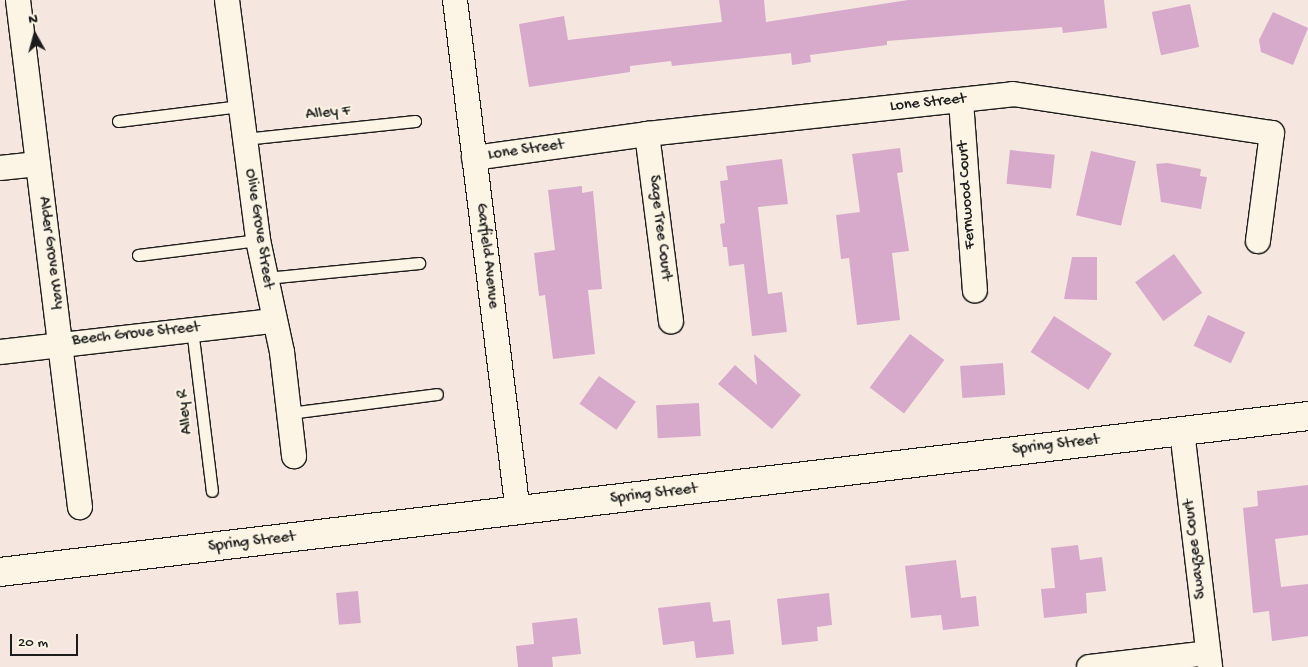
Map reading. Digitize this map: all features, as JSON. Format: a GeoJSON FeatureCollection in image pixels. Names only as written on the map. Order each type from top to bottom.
{"type":"FeatureCollection","features":[{"type":"Feature","properties":{"kind":"street","name":"Alder Grove Way"},"geometry":{"type":"LineString","coordinates":[[18,0],[63,344],[80,507]]}},
{"type":"Feature","properties":{"kind":"street","name":"Olive Grove Street"},"geometry":{"type":"LineString","coordinates":[[227,0],[258,240],[272,320],[282,352],[294,456]]}},
{"type":"Feature","properties":{"kind":"street","name":"Garfield Avenue"},"geometry":{"type":"LineString","coordinates":[[455,0],[518,512]]}},
{"type":"Feature","properties":{"kind":"street","name":"Lone Street"},"geometry":{"type":"LineString","coordinates":[[474,158],[647,134],[1013,94],[1272,133],[1258,241]]}},
{"type":"Feature","properties":{"kind":"street","name":"Fernwood Court"},"geometry":{"type":"LineString","coordinates":[[961,101],[975,290]]}},
{"type":"Feature","properties":{"kind":"street","name":"Sage Tree Court"},"geometry":{"type":"LineString","coordinates":[[647,134],[671,321]]}},
{"type":"Feature","properties":{"kind":"street"},"geometry":{"type":"LineString","coordinates":[[0,168],[38,164]]}},
{"type":"Feature","properties":{"kind":"street","name":"Beech Grove Street"},"geometry":{"type":"LineString","coordinates":[[0,352],[272,320]]}},
{"type":"Feature","properties":{"kind":"street","name":"Spring Street"},"geometry":{"type":"LineString","coordinates":[[0,572],[518,512],[1308,416]]}},
{"type":"Feature","properties":{"kind":"street","name":"Swayzee Court"},"geometry":{"type":"LineString","coordinates":[[1182,431],[1209,660]]}},
{"type":"Feature","properties":{"kind":"street"},"geometry":{"type":"LineString","coordinates":[[1089,667],[1209,660]]}},
{"type":"Feature","properties":{"kind":"lane"},"geometry":{"type":"LineString","coordinates":[[118,121],[240,106]]}},
{"type":"Feature","properties":{"kind":"lane","name":"Alley F"},"geometry":{"type":"LineString","coordinates":[[244,139],[415,121]]}},
{"type":"Feature","properties":{"kind":"lane"},"geometry":{"type":"LineString","coordinates":[[138,255],[258,240]]}},
{"type":"Feature","properties":{"kind":"lane"},"geometry":{"type":"LineString","coordinates":[[266,278],[419,262]]}},
{"type":"Feature","properties":{"kind":"lane","name":"Alley R"},"geometry":{"type":"LineString","coordinates":[[192,329],[212,491]]}},
{"type":"Feature","properties":{"kind":"lane"},"geometry":{"type":"LineString","coordinates":[[289,412],[437,394]]}},
{"type":"Feature","properties":{"kind":"building"},"geometry":{"type":"Polygon","coordinates":[[[719,0],[764,0],[766,22],[908,0],[1104,0],[1107,28],[1063,33],[1062,27],[887,41],[887,45],[810,55],[811,62],[792,65],[791,53],[672,66],[671,61],[630,66],[630,72],[529,87],[519,24],[564,16],[568,40],[722,22],[719,0]]]}},
{"type":"Feature","properties":{"kind":"building"},"geometry":{"type":"Polygon","coordinates":[[[1190,4],[1199,47],[1161,55],[1152,12],[1190,4]]]}},
{"type":"Feature","properties":{"kind":"building"},"geometry":{"type":"Polygon","coordinates":[[[1273,12],[1308,28],[1293,65],[1261,52],[1259,40],[1273,12]]]}},
{"type":"Feature","properties":{"kind":"building"},"geometry":{"type":"Polygon","coordinates":[[[900,148],[903,172],[897,173],[909,251],[892,253],[900,320],[857,325],[849,258],[841,259],[836,215],[860,212],[852,154],[900,148]]]}},
{"type":"Feature","properties":{"kind":"building"},"geometry":{"type":"Polygon","coordinates":[[[1010,150],[1055,155],[1051,189],[1006,184],[1010,150]]]}},
{"type":"Feature","properties":{"kind":"building"},"geometry":{"type":"Polygon","coordinates":[[[1091,151],[1136,161],[1121,226],[1076,215],[1091,151]]]}},
{"type":"Feature","properties":{"kind":"building"},"geometry":{"type":"Polygon","coordinates":[[[782,159],[788,204],[758,207],[768,294],[782,292],[787,332],[752,336],[744,264],[729,266],[727,247],[723,247],[720,224],[725,223],[720,181],[728,180],[726,166],[782,159]]]}},
{"type":"Feature","properties":{"kind":"building"},"geometry":{"type":"Polygon","coordinates":[[[1167,163],[1201,169],[1200,176],[1207,177],[1201,209],[1161,202],[1156,164],[1167,163]]]}},
{"type":"Feature","properties":{"kind":"building"},"geometry":{"type":"Polygon","coordinates":[[[582,186],[582,193],[593,191],[602,289],[588,290],[595,354],[553,359],[545,295],[539,296],[534,253],[555,250],[548,190],[582,186]]]}},
{"type":"Feature","properties":{"kind":"building"},"geometry":{"type":"Polygon","coordinates":[[[1174,254],[1202,293],[1163,321],[1135,282],[1174,254]]]}},
{"type":"Feature","properties":{"kind":"building"},"geometry":{"type":"Polygon","coordinates":[[[1072,257],[1097,257],[1097,300],[1064,299],[1072,257]]]}},
{"type":"Feature","properties":{"kind":"building"},"geometry":{"type":"Polygon","coordinates":[[[1208,315],[1245,332],[1231,363],[1194,346],[1208,315]]]}},
{"type":"Feature","properties":{"kind":"building"},"geometry":{"type":"Polygon","coordinates":[[[1054,316],[1112,354],[1088,390],[1031,352],[1054,316]]]}},
{"type":"Feature","properties":{"kind":"building"},"geometry":{"type":"Polygon","coordinates":[[[910,334],[944,360],[904,413],[870,388],[910,334]]]}},
{"type":"Feature","properties":{"kind":"building"},"geometry":{"type":"Polygon","coordinates":[[[754,354],[801,395],[772,429],[718,384],[735,365],[757,385],[754,354]]]}},
{"type":"Feature","properties":{"kind":"building"},"geometry":{"type":"Polygon","coordinates":[[[1003,363],[1005,395],[962,398],[960,366],[1003,363]]]}},
{"type":"Feature","properties":{"kind":"building"},"geometry":{"type":"Polygon","coordinates":[[[599,376],[636,402],[616,430],[579,404],[599,376]]]}},
{"type":"Feature","properties":{"kind":"building"},"geometry":{"type":"Polygon","coordinates":[[[699,403],[701,436],[658,438],[656,405],[699,403]]]}},
{"type":"Feature","properties":{"kind":"building"},"geometry":{"type":"Polygon","coordinates":[[[1308,485],[1308,535],[1275,539],[1281,587],[1308,584],[1308,636],[1272,641],[1269,611],[1253,613],[1243,508],[1258,506],[1257,491],[1308,485]]]}},
{"type":"Feature","properties":{"kind":"building"},"geometry":{"type":"Polygon","coordinates":[[[1078,545],[1080,560],[1102,557],[1106,591],[1086,593],[1087,613],[1044,618],[1041,589],[1055,588],[1051,548],[1078,545]]]}},
{"type":"Feature","properties":{"kind":"building"},"geometry":{"type":"Polygon","coordinates":[[[956,560],[961,598],[976,596],[979,626],[943,630],[941,615],[911,618],[905,566],[956,560]]]}},
{"type":"Feature","properties":{"kind":"building"},"geometry":{"type":"Polygon","coordinates":[[[358,591],[361,623],[339,625],[336,593],[358,591]]]}},
{"type":"Feature","properties":{"kind":"building"},"geometry":{"type":"Polygon","coordinates":[[[829,593],[832,625],[817,627],[818,641],[782,645],[777,599],[829,593]]]}},
{"type":"Feature","properties":{"kind":"building"},"geometry":{"type":"Polygon","coordinates":[[[710,602],[713,622],[730,620],[734,654],[696,658],[694,641],[663,645],[658,608],[710,602]]]}},
{"type":"Feature","properties":{"kind":"building"},"geometry":{"type":"Polygon","coordinates":[[[577,618],[581,654],[552,657],[553,667],[518,667],[516,646],[534,644],[532,623],[577,618]]]}}]}
